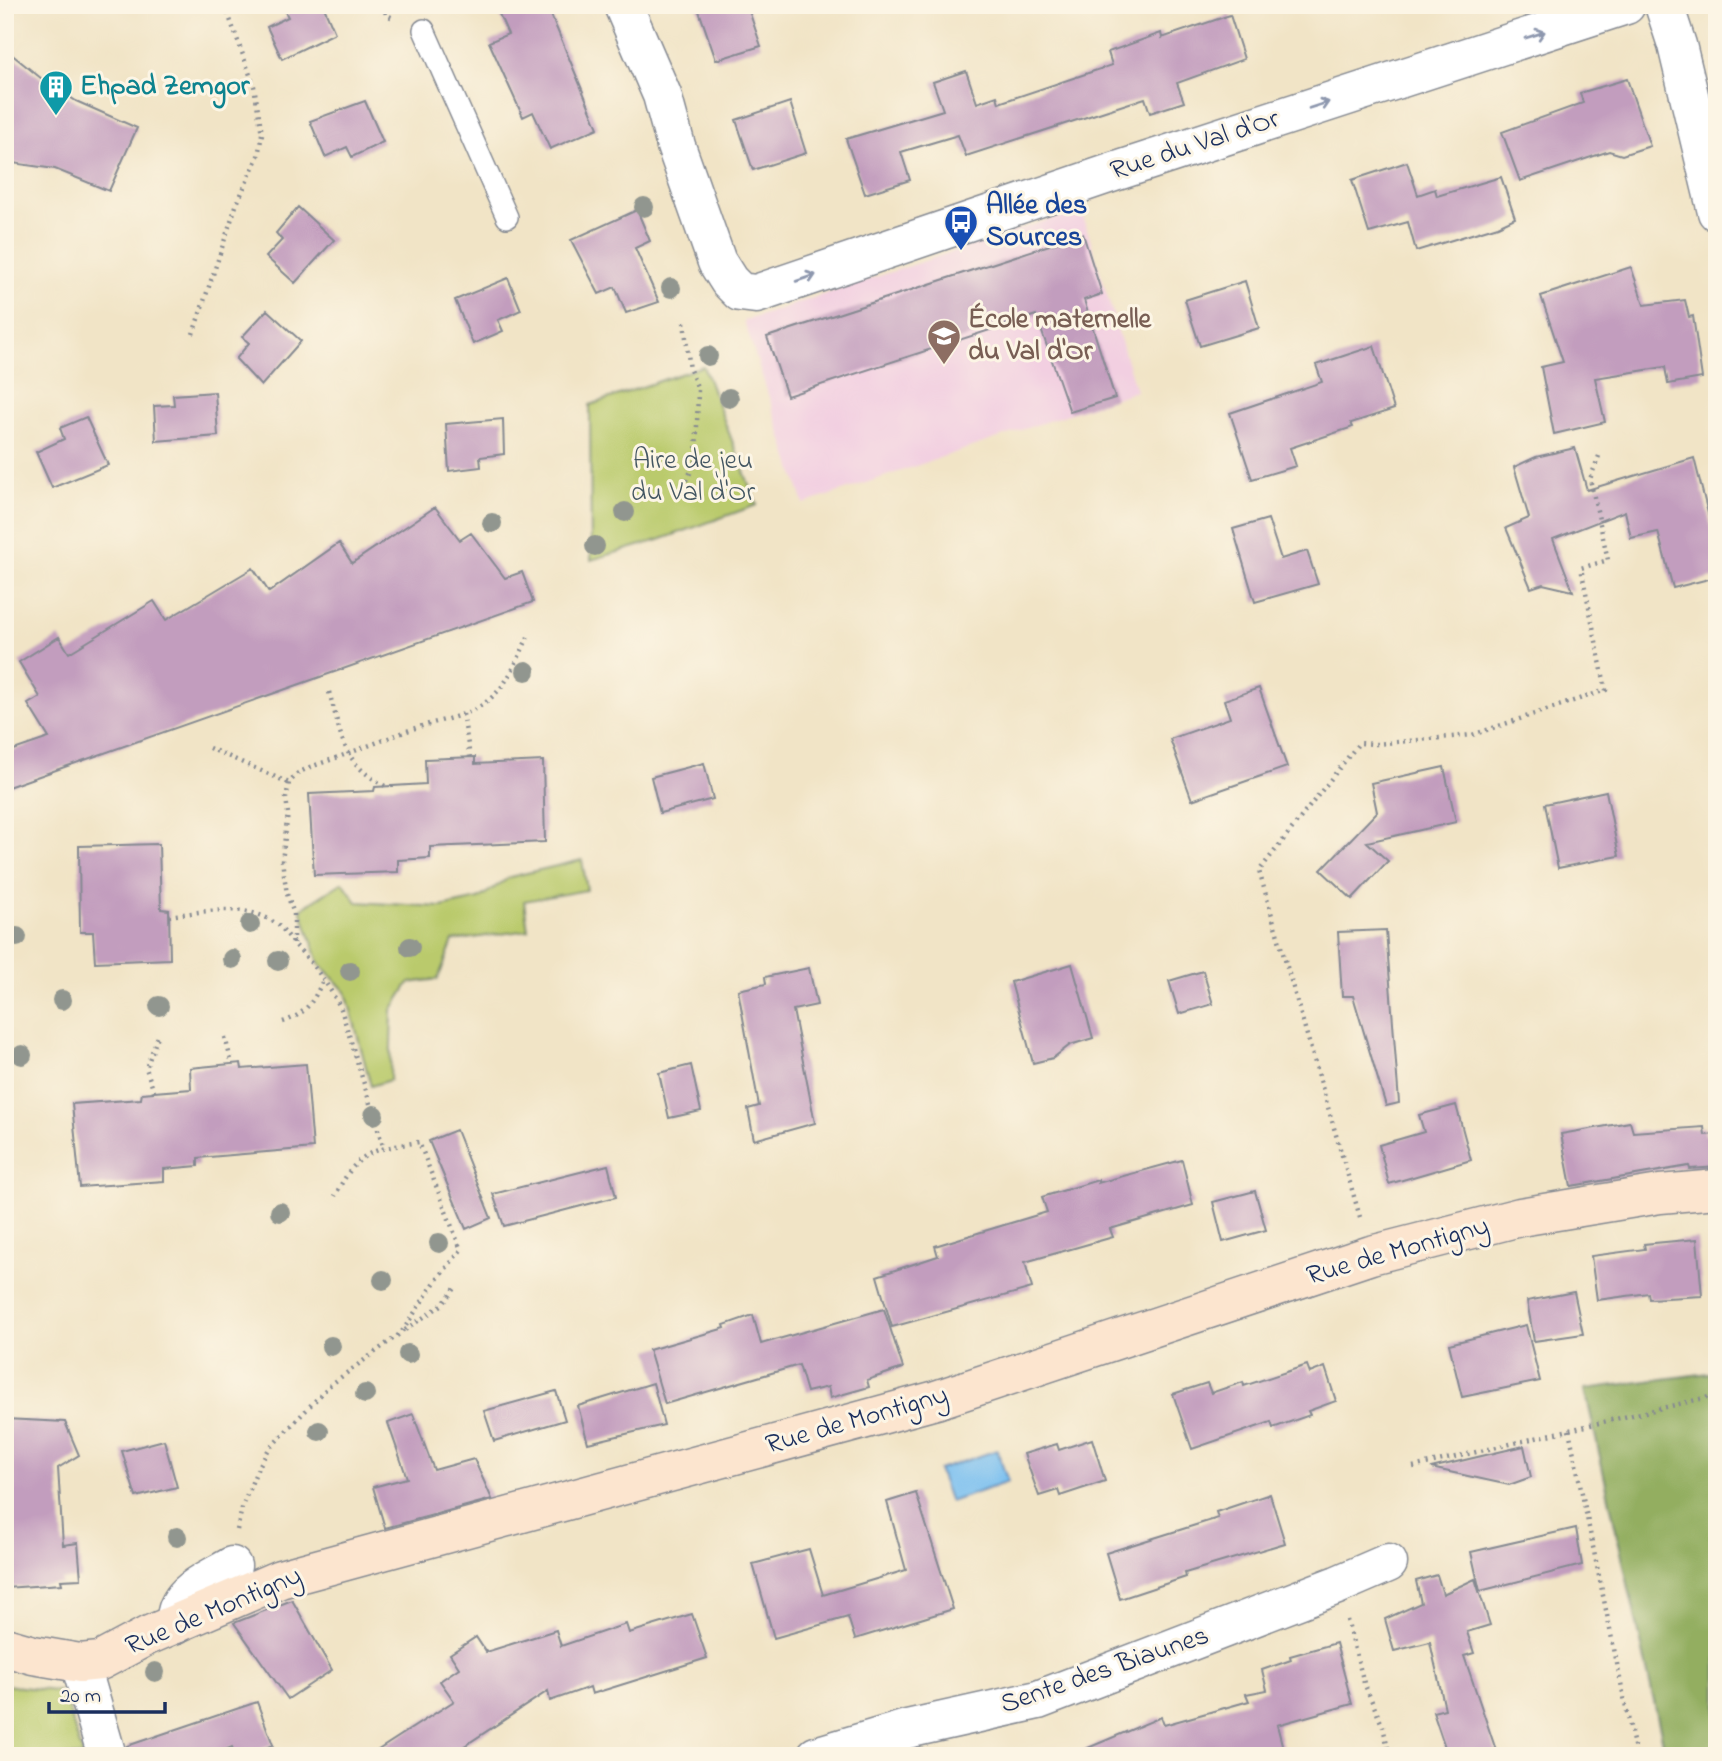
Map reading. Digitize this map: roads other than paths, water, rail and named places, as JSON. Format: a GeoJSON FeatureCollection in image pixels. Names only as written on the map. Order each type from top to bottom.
{"type":"FeatureCollection","features":[{"type":"Feature","properties":{"kind":"street","name":"Rue du Val d'Or"},"geometry":{"type":"LineString","coordinates":[[623,5],[662,95],[676,146],[717,262],[740,292],[756,293],[1626,5]]}},
{"type":"Feature","properties":{"kind":"street"},"geometry":{"type":"LineString","coordinates":[[1664,5],[1677,45],[1717,212]]}},
{"type":"Feature","properties":{"kind":"street","name":"Rue de Montigny"},"geometry":{"type":"LineString","coordinates":[[5,1647],[80,1663],[100,1661],[176,1624],[280,1579],[923,1404],[1371,1255],[1520,1217],[1660,1194],[1717,1189]]}},
{"type":"Feature","properties":{"kind":"street","name":"Sente des Biaunes"},"geometry":{"type":"LineString","coordinates":[[816,1756],[907,1730],[1038,1700],[1337,1586],[1388,1563]]}},
{"type":"Feature","properties":{"kind":"street"},"geometry":{"type":"LineString","coordinates":[[176,1624],[175,1609],[184,1596],[232,1566]]}},
{"type":"Feature","properties":{"kind":"street"},"geometry":{"type":"LineString","coordinates":[[80,1663],[107,1756]]}},
{"type":"Feature","properties":{"kind":"lane"},"geometry":{"type":"LineString","coordinates":[[424,30],[507,217]]}},
{"type":"Feature","properties":{"kind":"water"},"geometry":{"type":"Polygon","coordinates":[[[997,1450],[1008,1482],[950,1502],[938,1470],[997,1450]]]}},
{"type":"Feature","properties":{"kind":"place","name":"Ehpad Zemgor"},"geometry":{"type":"Point","coordinates":[56,117]}},
{"type":"Feature","properties":{"kind":"place","name":"Allée des Sources"},"geometry":{"type":"Point","coordinates":[961,252]}},
{"type":"Feature","properties":{"kind":"place","name":"École maternelle du Val d'Or"},"geometry":{"type":"Point","coordinates":[944,366]}},
{"type":"Feature","properties":{"kind":"park label","name":"Aire de jeu du Val d'Or"},"geometry":{"type":"Point","coordinates":[693,477]}}]}
